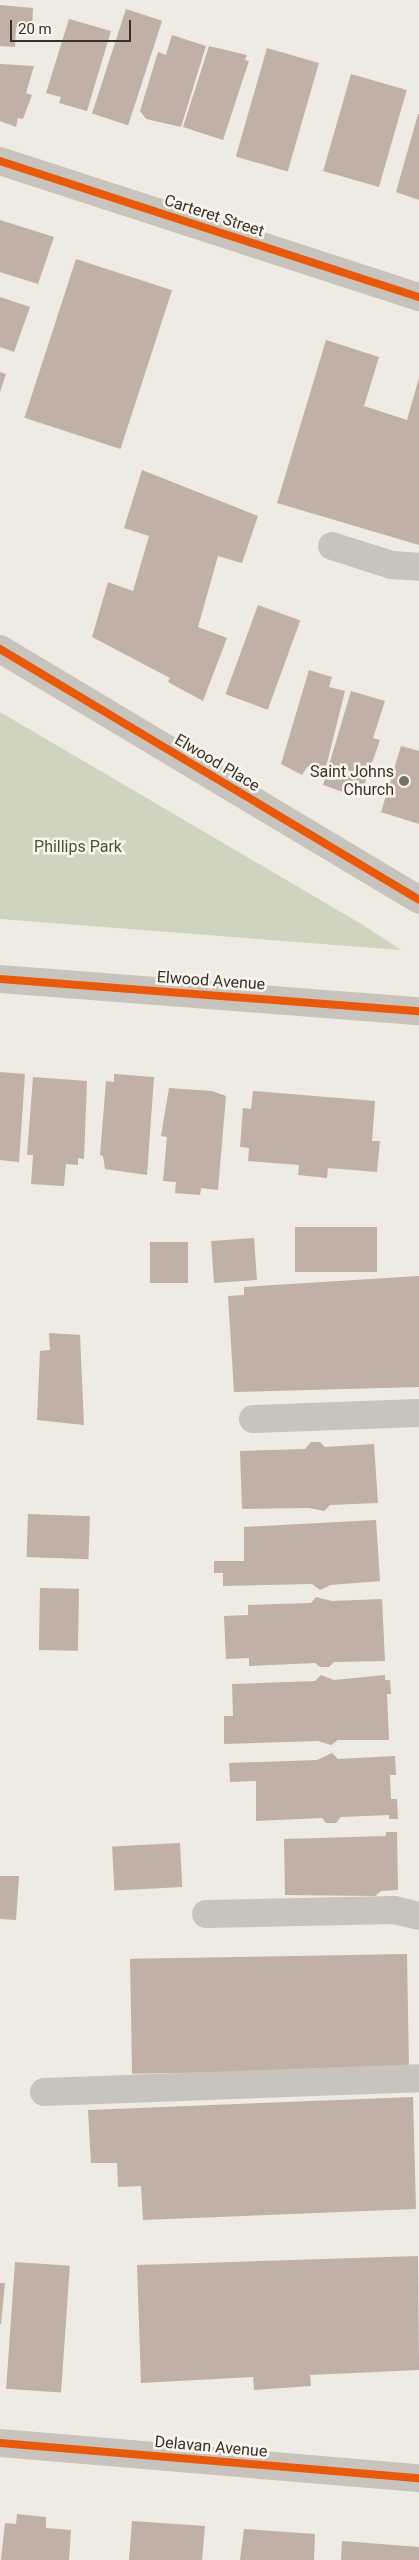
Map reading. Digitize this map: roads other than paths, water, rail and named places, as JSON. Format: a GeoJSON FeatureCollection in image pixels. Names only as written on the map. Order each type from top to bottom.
{"type":"FeatureCollection","features":[{"type":"Feature","properties":{"kind":"street","name":"Carteret Street"},"geometry":{"type":"LineString","coordinates":[[0,161],[419,297]]}},
{"type":"Feature","properties":{"kind":"street"},"geometry":{"type":"LineString","coordinates":[[332,546],[392,565],[419,567]]}},
{"type":"Feature","properties":{"kind":"street","name":"Elwood Place"},"geometry":{"type":"LineString","coordinates":[[0,649],[419,900]]}},
{"type":"Feature","properties":{"kind":"street","name":"Elwood Avenue"},"geometry":{"type":"LineString","coordinates":[[0,979],[419,1011]]}},
{"type":"Feature","properties":{"kind":"street"},"geometry":{"type":"LineString","coordinates":[[253,1419],[419,1413]]}},
{"type":"Feature","properties":{"kind":"street"},"geometry":{"type":"LineString","coordinates":[[206,1914],[394,1910],[419,1916]]}},
{"type":"Feature","properties":{"kind":"street"},"geometry":{"type":"LineString","coordinates":[[44,2092],[419,2078]]}},
{"type":"Feature","properties":{"kind":"street","name":"Delavan Avenue"},"geometry":{"type":"LineString","coordinates":[[0,2443],[419,2478]]}},
{"type":"Feature","properties":{"kind":"place","name":"Saint Johns Church"},"geometry":{"type":"Point","coordinates":[404,781]}},
{"type":"Feature","properties":{"kind":"park label","name":"Phillips Park"},"geometry":{"type":"Point","coordinates":[78,847]}}]}
